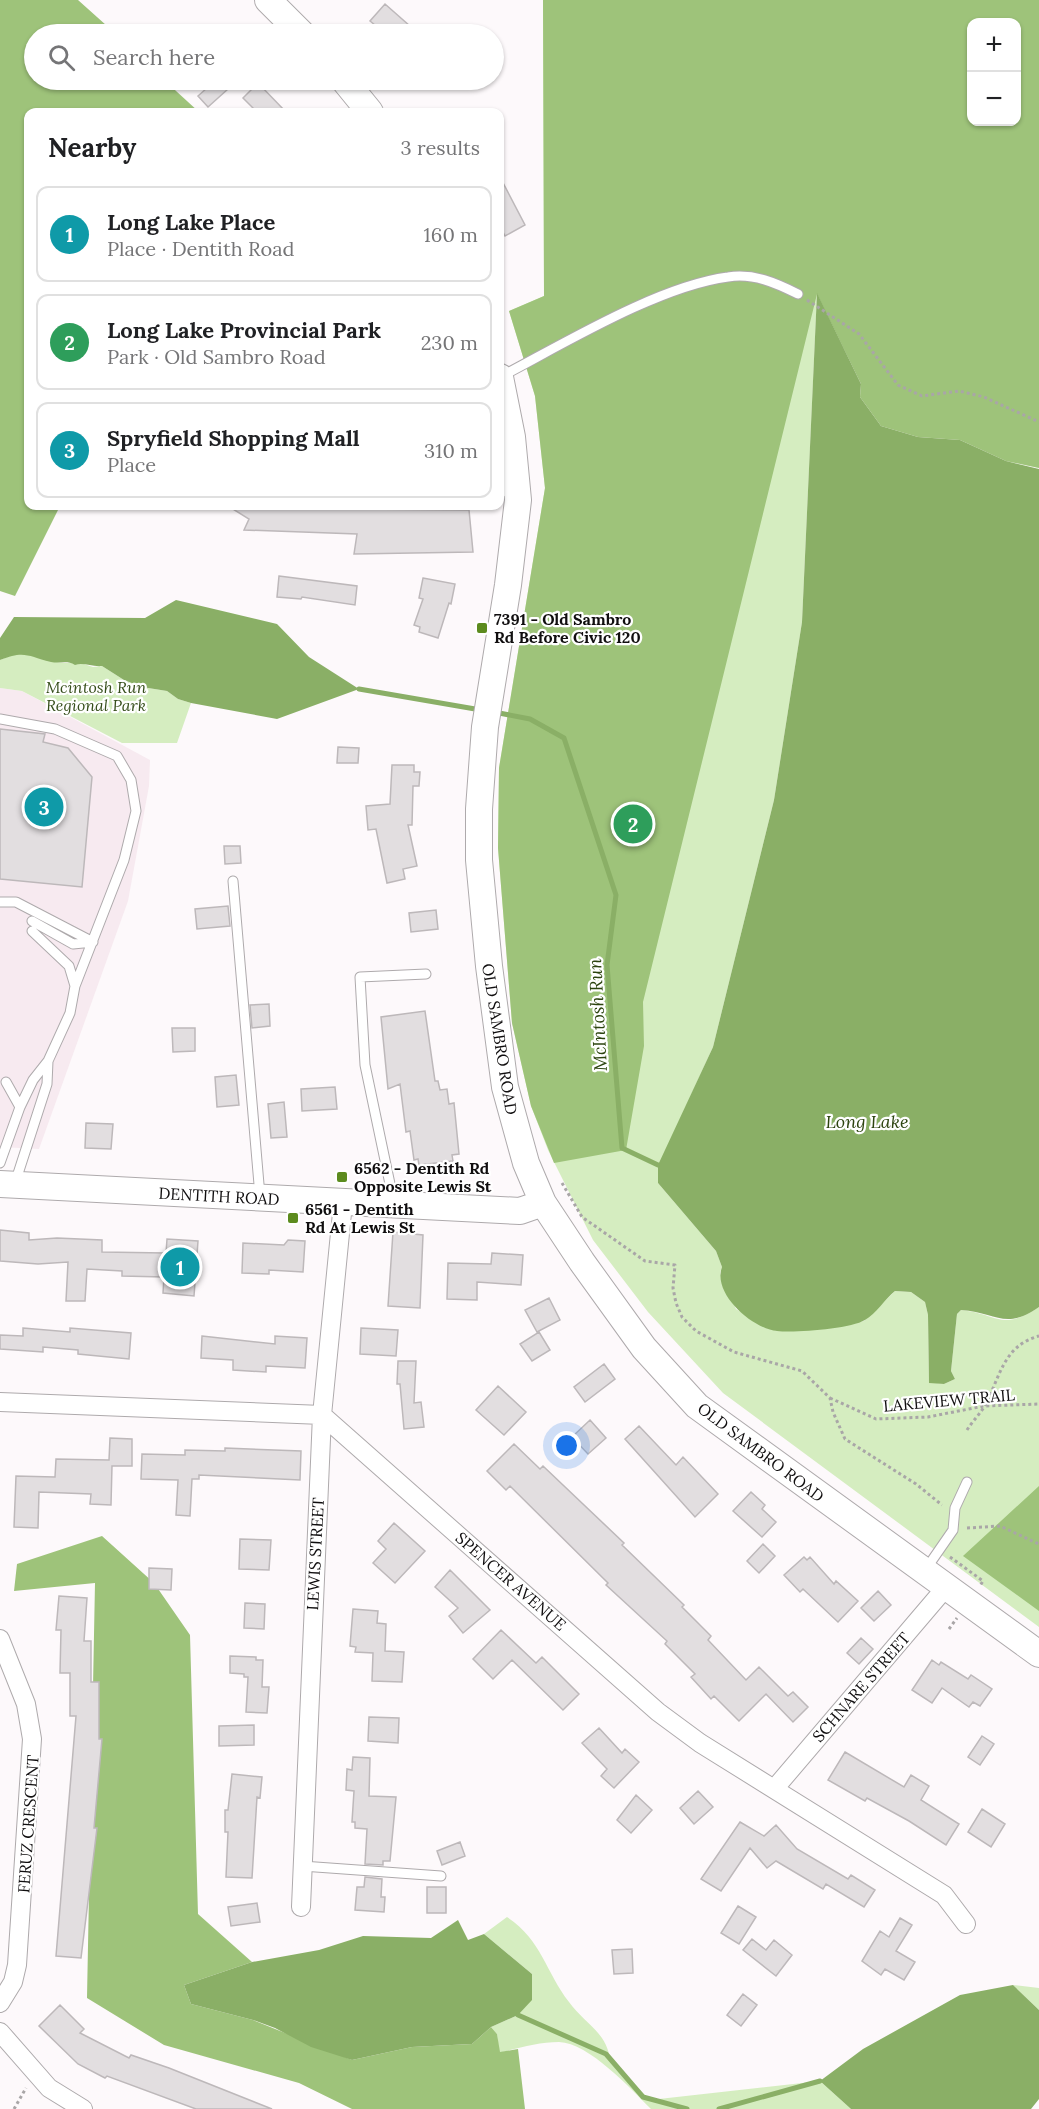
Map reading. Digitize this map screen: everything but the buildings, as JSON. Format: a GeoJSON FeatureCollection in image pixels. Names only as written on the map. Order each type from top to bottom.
{"type":"FeatureCollection","features":[{"type":"Feature","properties":{"kind":"main road"},"geometry":{"type":"LineString","coordinates":[[268,0],[292,24]]}},
{"type":"Feature","properties":{"kind":"main road"},"geometry":{"type":"LineString","coordinates":[[352,90],[367,108]]}},
{"type":"Feature","properties":{"kind":"main road","name":"OLD SAMBRO ROAD"},"geometry":{"type":"LineString","coordinates":[[504,397],[512,437],[508,585],[487,716],[479,809],[479,860],[489,966],[507,1098],[526,1163],[543,1203],[644,1348],[697,1406],[1039,1654]]}},
{"type":"Feature","properties":{"kind":"main road","name":"DENTITH ROAD"},"geometry":{"type":"LineString","coordinates":[[7,1184],[520,1211],[543,1203]]}},
{"type":"Feature","properties":{"kind":"street","name":"LEWIS STREET"},"geometry":{"type":"LineString","coordinates":[[300,1907],[322,1415],[343,1203]]}},
{"type":"Feature","properties":{"kind":"street"},"geometry":{"type":"LineString","coordinates":[[0,1402],[322,1415]]}},
{"type":"Feature","properties":{"kind":"street","name":"SPENCER AVENUE"},"geometry":{"type":"LineString","coordinates":[[322,1415],[658,1712],[700,1743],[944,1895],[966,1924]]}},
{"type":"Feature","properties":{"kind":"street","name":"SCHNARE STREET"},"geometry":{"type":"LineString","coordinates":[[774,1788],[947,1586]]}},
{"type":"Feature","properties":{"kind":"street","name":"FERUZ CRESCENT"},"geometry":{"type":"LineString","coordinates":[[0,2003],[13,1982],[17,1965],[28,1791],[33,1757],[26,1704],[1,1643]]}},
{"type":"Feature","properties":{"kind":"street"},"geometry":{"type":"LineString","coordinates":[[0,2032],[34,2074],[61,2097],[83,2109]]}},
{"type":"Feature","properties":{"kind":"lane"},"geometry":{"type":"LineString","coordinates":[[504,375],[571,340],[693,285],[730,276],[769,279],[798,294]]}},
{"type":"Feature","properties":{"kind":"lane"},"geometry":{"type":"LineString","coordinates":[[0,719],[55,729],[104,748],[117,756],[130,780],[136,811],[124,860],[75,986],[70,1013],[48,1062],[33,1080],[20,1107],[0,1163]]}},
{"type":"Feature","properties":{"kind":"lane"},"geometry":{"type":"LineString","coordinates":[[233,881],[260,1198]]}},
{"type":"Feature","properties":{"kind":"lane"},"geometry":{"type":"LineString","coordinates":[[0,902],[16,902],[93,942]]}},
{"type":"Feature","properties":{"kind":"lane"},"geometry":{"type":"LineString","coordinates":[[75,986],[69,966],[32,926],[73,944],[93,942]]}},
{"type":"Feature","properties":{"kind":"lane"},"geometry":{"type":"LineString","coordinates":[[395,1206],[365,1065],[360,977],[426,974]]}},
{"type":"Feature","properties":{"kind":"lane"},"geometry":{"type":"LineString","coordinates":[[7,1184],[47,1084],[48,1062]]}},
{"type":"Feature","properties":{"kind":"lane"},"geometry":{"type":"LineString","coordinates":[[6,1082],[20,1107]]}},
{"type":"Feature","properties":{"kind":"lane"},"geometry":{"type":"LineString","coordinates":[[924,1571],[953,1530],[955,1508],[967,1482]]}},
{"type":"Feature","properties":{"kind":"lane"},"geometry":{"type":"LineString","coordinates":[[302,1866],[441,1876]]}},
{"type":"Feature","properties":{"kind":"path"},"geometry":{"type":"LineString","coordinates":[[798,294],[859,334],[898,385],[922,396],[959,391],[984,397],[1039,422]]}},
{"type":"Feature","properties":{"kind":"path","name":"LAKEVIEW TRAIL"},"geometry":{"type":"LineString","coordinates":[[562,1183],[582,1217],[645,1261],[675,1265],[673,1288],[676,1303],[682,1317],[696,1331],[734,1352],[802,1371],[830,1398],[876,1419],[928,1417],[984,1406],[1039,1404]]}},
{"type":"Feature","properties":{"kind":"path"},"geometry":{"type":"LineString","coordinates":[[967,1430],[984,1406],[1010,1352],[1029,1339],[1039,1336]]}},
{"type":"Feature","properties":{"kind":"path","name":"LAKEVIEW TRAIL"},"geometry":{"type":"LineString","coordinates":[[830,1398],[833,1412],[845,1439],[916,1484],[966,1528]]}},
{"type":"Feature","properties":{"kind":"path"},"geometry":{"type":"LineString","coordinates":[[962,1537],[966,1528],[1000,1526],[1039,1544]]}},
{"type":"Feature","properties":{"kind":"path"},"geometry":{"type":"LineString","coordinates":[[947,1586],[954,1553]]}},
{"type":"Feature","properties":{"kind":"path"},"geometry":{"type":"LineString","coordinates":[[14,2109],[34,2074]]}},
{"type":"Feature","properties":{"kind":"shaded area"},"geometry":{"type":"Polygon","coordinates":[[[0,0],[78,0],[105,24],[24,24],[24,90],[175,90],[195,108],[24,108],[24,510],[58,510],[15,596],[0,591],[0,0]]]}},
{"type":"Feature","properties":{"kind":"shaded area"},"geometry":{"type":"Polygon","coordinates":[[[543,0],[1039,0],[1039,468],[1006,461],[960,440],[918,437],[881,426],[860,397],[861,384],[817,294],[643,1002],[644,1046],[626,1150],[554,1163],[531,1106],[512,1023],[498,848],[499,768],[545,488],[535,396],[509,311],[544,296],[543,0]]]}},
{"type":"Feature","properties":{"kind":"shaded area"},"geometry":{"type":"Polygon","coordinates":[[[0,688],[22,691],[150,760],[149,786],[128,901],[39,1149],[0,1147],[0,688]]]}},
{"type":"Feature","properties":{"kind":"shaded area"},"geometry":{"type":"Polygon","coordinates":[[[1039,1486],[1039,1611],[963,1556],[1039,1486]]]}},
{"type":"Feature","properties":{"kind":"shaded area"},"geometry":{"type":"Polygon","coordinates":[[[102,1536],[154,1583],[190,1635],[198,1914],[252,1962],[184,1985],[191,2004],[253,2020],[352,2060],[412,2047],[472,2044],[491,2027],[497,2034],[500,2052],[518,2049],[525,2109],[352,2109],[299,2083],[164,2045],[87,1998],[95,1583],[14,1591],[17,1564],[102,1536]]]}},
{"type":"Feature","properties":{"kind":"green space"},"geometry":{"type":"Polygon","coordinates":[[[543,0],[1039,0],[1039,468],[1006,461],[817,294],[802,622],[774,800],[713,1047],[659,1165],[658,1183],[716,1251],[722,1267],[720,1273],[736,1309],[767,1328],[777,1331],[817,1329],[864,1321],[895,1291],[911,1292],[925,1302],[928,1315],[929,1382],[944,1384],[955,1379],[951,1371],[957,1314],[961,1310],[1008,1320],[1016,1319],[1039,1307],[1039,1627],[723,1393],[648,1312],[593,1240],[548,1150],[531,1106],[512,1023],[498,848],[499,768],[545,488],[535,396],[509,311],[544,296],[543,0]]]}},
{"type":"Feature","properties":{"kind":"green space","name":"Mcintosh Run Regional Park"},"geometry":{"type":"Polygon","coordinates":[[[14,654],[26,654],[61,663],[102,666],[124,680],[142,687],[167,691],[178,699],[191,703],[177,743],[122,743],[22,691],[0,688],[0,660],[14,654]]]}},
{"type":"Feature","properties":{"kind":"green space"},"geometry":{"type":"Polygon","coordinates":[[[507,1917],[528,1935],[561,1991],[605,2043],[610,2061],[650,2100],[820,2081],[851,2109],[651,2109],[609,2068],[571,2044],[544,2043],[499,2053],[497,2034],[491,2027],[518,2015],[532,1974],[484,1934],[507,1917]]]}},
{"type":"Feature","properties":{"kind":"green space"},"geometry":{"type":"Polygon","coordinates":[[[1013,1985],[1039,1988],[1039,2010],[1013,1985]]]}},
{"type":"Feature","properties":{"kind":"water","name":"Long Lake"},"geometry":{"type":"Polygon","coordinates":[[[817,293],[861,384],[860,397],[881,426],[918,437],[960,440],[1006,461],[1039,469],[1039,1307],[1017,1318],[1009,1319],[961,1310],[957,1314],[951,1371],[955,1379],[944,1384],[929,1383],[928,1315],[925,1302],[911,1292],[895,1291],[865,1320],[835,1328],[777,1331],[767,1329],[746,1317],[729,1299],[723,1288],[722,1267],[716,1251],[658,1183],[658,1165],[713,1047],[774,800],[802,622],[817,293]]]}},
{"type":"Feature","properties":{"kind":"water"},"geometry":{"type":"Polygon","coordinates":[[[176,600],[277,624],[309,657],[359,689],[277,719],[191,703],[178,699],[167,691],[142,687],[124,680],[102,666],[75,665],[21,655],[0,660],[0,638],[14,617],[145,618],[176,600]]]}},
{"type":"Feature","properties":{"kind":"water"},"geometry":{"type":"Polygon","coordinates":[[[458,1920],[468,1940],[484,1934],[532,1974],[532,2000],[518,2015],[491,2027],[472,2044],[412,2047],[352,2060],[311,2047],[275,2028],[253,2020],[191,2004],[184,1985],[252,1962],[319,1950],[363,1936],[431,1938],[458,1920]]]}},
{"type":"Feature","properties":{"kind":"water"},"geometry":{"type":"Polygon","coordinates":[[[1013,1985],[1039,2010],[1039,2099],[1031,2109],[851,2109],[820,2081],[863,2049],[960,1995],[1013,1985]]]}},
{"type":"Feature","properties":{"kind":"waterway","name":"McIntosh Run"},"geometry":{"type":"LineString","coordinates":[[359,689],[481,710]]}},
{"type":"Feature","properties":{"kind":"waterway","name":"McIntosh Run"},"geometry":{"type":"LineString","coordinates":[[494,712],[530,719],[564,738],[616,895],[607,965],[622,1148],[658,1165]]}},
{"type":"Feature","properties":{"kind":"waterway"},"geometry":{"type":"LineString","coordinates":[[518,2015],[606,2054],[643,2097],[687,2109]]}},
{"type":"Feature","properties":{"kind":"waterway"},"geometry":{"type":"LineString","coordinates":[[719,2109],[820,2081]]}},
{"type":"Feature","properties":{"kind":"place","name":"7391 - Old Sambro Rd Before Civic 120"},"geometry":{"type":"Point","coordinates":[482,628]}},
{"type":"Feature","properties":{"kind":"place","name":"Spryfield Shopping Mall"},"geometry":{"type":"Point","coordinates":[44,807]}},
{"type":"Feature","properties":{"kind":"place","name":"Long Lake Provincial Park"},"geometry":{"type":"Point","coordinates":[633,824]}},
{"type":"Feature","properties":{"kind":"place","name":"6562 - Dentith Rd Opposite Lewis St"},"geometry":{"type":"Point","coordinates":[342,1177]}},
{"type":"Feature","properties":{"kind":"place","name":"6561 - Dentith Rd At Lewis St"},"geometry":{"type":"Point","coordinates":[293,1218]}},
{"type":"Feature","properties":{"kind":"place","name":"Long Lake Place"},"geometry":{"type":"Point","coordinates":[180,1267]}}]}
